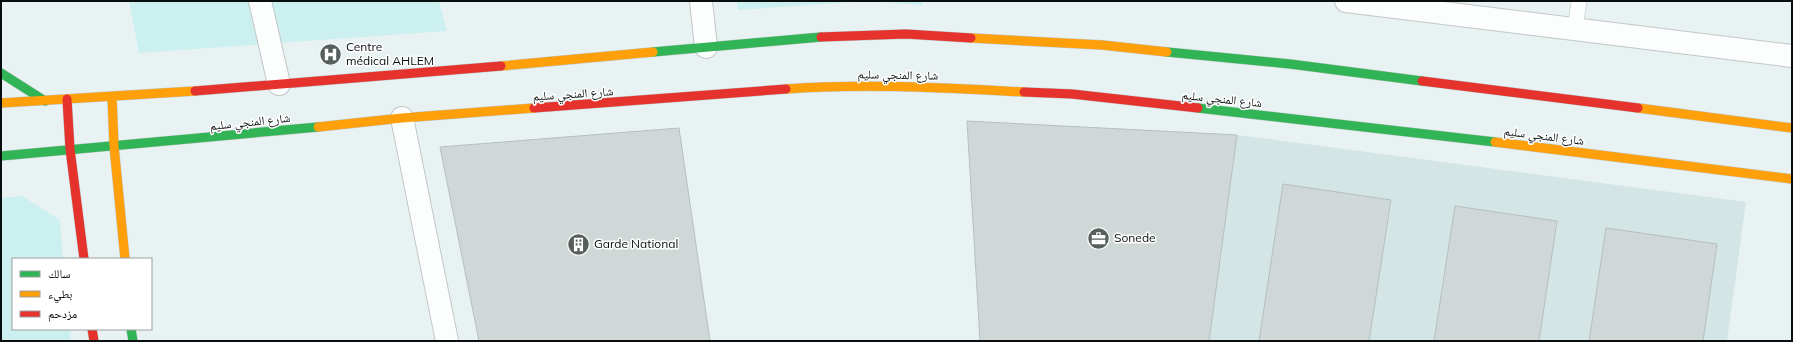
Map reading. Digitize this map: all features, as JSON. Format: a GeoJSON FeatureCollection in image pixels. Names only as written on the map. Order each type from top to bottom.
{"type":"FeatureCollection","features":[{"type":"Feature","properties":{"kind":"main road"},"geometry":{"type":"LineString","coordinates":[[1,103],[112,97],[419,74],[828,36],[906,34],[1102,45],[1290,64],[1792,128]]}},
{"type":"Feature","properties":{"kind":"main road"},"geometry":{"type":"LineString","coordinates":[[1,73],[44,101]]}},
{"type":"Feature","properties":{"kind":"main road","name":"شارع المنجي سليم"},"geometry":{"type":"LineString","coordinates":[[1,156],[245,135],[402,118],[829,86],[929,87],[1072,94],[1523,145],[1671,166],[1792,179]]}},
{"type":"Feature","properties":{"kind":"main road"},"geometry":{"type":"LineString","coordinates":[[112,97],[114,146],[125,258]]}},
{"type":"Feature","properties":{"kind":"main road"},"geometry":{"type":"LineString","coordinates":[[67,99],[70,149],[84,258]]}},
{"type":"Feature","properties":{"kind":"main road"},"geometry":{"type":"LineString","coordinates":[[92,330],[94,341]]}},
{"type":"Feature","properties":{"kind":"main road"},"geometry":{"type":"LineString","coordinates":[[132,330],[133,341]]}},
{"type":"Feature","properties":{"kind":"street"},"geometry":{"type":"LineString","coordinates":[[260,1],[279,84]]}},
{"type":"Feature","properties":{"kind":"street"},"geometry":{"type":"LineString","coordinates":[[701,1],[706,47]]}},
{"type":"Feature","properties":{"kind":"street"},"geometry":{"type":"LineString","coordinates":[[1346,1],[1792,56]]}},
{"type":"Feature","properties":{"kind":"street"},"geometry":{"type":"LineString","coordinates":[[402,118],[447,341]]}},
{"type":"Feature","properties":{"kind":"lane"},"geometry":{"type":"LineString","coordinates":[[1575,29],[1579,1]]}},
{"type":"Feature","properties":{"kind":"shaded area"},"geometry":{"type":"Polygon","coordinates":[[[129,1],[439,1],[447,31],[139,53],[129,1]]]}},
{"type":"Feature","properties":{"kind":"shaded area"},"geometry":{"type":"Polygon","coordinates":[[[737,1],[868,1],[738,10],[737,1]]]}},
{"type":"Feature","properties":{"kind":"shaded area"},"geometry":{"type":"Polygon","coordinates":[[[868,1],[922,1],[922,5],[868,1]]]}},
{"type":"Feature","properties":{"kind":"shaded area"},"geometry":{"type":"Polygon","coordinates":[[[1237,135],[1746,202],[1727,341],[1209,341],[1237,135]]]}},
{"type":"Feature","properties":{"kind":"shaded area"},"geometry":{"type":"Polygon","coordinates":[[[22,196],[60,220],[63,258],[12,258],[12,330],[70,330],[71,341],[1,341],[1,198],[22,196]]]}},
{"type":"Feature","properties":{"kind":"building","name":"Sonede"},"geometry":{"type":"Polygon","coordinates":[[[967,121],[1237,135],[1209,341],[980,341],[967,121]]]}},
{"type":"Feature","properties":{"kind":"building","name":"Garde National"},"geometry":{"type":"Polygon","coordinates":[[[679,128],[710,341],[479,341],[440,147],[679,128]]]}},
{"type":"Feature","properties":{"kind":"building"},"geometry":{"type":"Polygon","coordinates":[[[1283,184],[1391,200],[1369,341],[1259,341],[1283,184]]]}},
{"type":"Feature","properties":{"kind":"building"},"geometry":{"type":"Polygon","coordinates":[[[1455,206],[1557,221],[1539,341],[1434,341],[1455,206]]]}},
{"type":"Feature","properties":{"kind":"building"},"geometry":{"type":"Polygon","coordinates":[[[1606,228],[1717,244],[1703,341],[1589,341],[1606,228]]]}},
{"type":"Feature","properties":{"kind":"traffic: fast"},"geometry":{"type":"LineString","coordinates":[[653,52],[821,37]]}},
{"type":"Feature","properties":{"kind":"traffic: fast"},"geometry":{"type":"LineString","coordinates":[[1167,52],[1290,64],[1422,81]]}},
{"type":"Feature","properties":{"kind":"traffic: fast"},"geometry":{"type":"LineString","coordinates":[[1,73],[45,101]]}},
{"type":"Feature","properties":{"kind":"traffic: fast"},"geometry":{"type":"LineString","coordinates":[[1198,108],[1495,142]]}},
{"type":"Feature","properties":{"kind":"traffic: fast"},"geometry":{"type":"LineString","coordinates":[[1,156],[318,127]]}},
{"type":"Feature","properties":{"kind":"traffic: fast"},"geometry":{"type":"LineString","coordinates":[[131,330],[133,341]]}},
{"type":"Feature","properties":{"kind":"traffic: slow"},"geometry":{"type":"LineString","coordinates":[[971,38],[1102,45],[1167,52]]}},
{"type":"Feature","properties":{"kind":"traffic: slow"},"geometry":{"type":"LineString","coordinates":[[501,66],[653,52]]}},
{"type":"Feature","properties":{"kind":"traffic: slow"},"geometry":{"type":"LineString","coordinates":[[786,89],[876,86],[1024,92]]}},
{"type":"Feature","properties":{"kind":"traffic: slow"},"geometry":{"type":"LineString","coordinates":[[1,103],[195,91]]}},
{"type":"Feature","properties":{"kind":"traffic: slow"},"geometry":{"type":"LineString","coordinates":[[112,97],[114,146],[125,258]]}},
{"type":"Feature","properties":{"kind":"traffic: slow"},"geometry":{"type":"LineString","coordinates":[[318,127],[402,118],[534,108]]}},
{"type":"Feature","properties":{"kind":"traffic: slow"},"geometry":{"type":"LineString","coordinates":[[1638,108],[1792,128]]}},
{"type":"Feature","properties":{"kind":"traffic: slow"},"geometry":{"type":"LineString","coordinates":[[1495,142],[1792,179]]}},
{"type":"Feature","properties":{"kind":"traffic: jam"},"geometry":{"type":"LineString","coordinates":[[821,37],[906,34],[971,38]]}},
{"type":"Feature","properties":{"kind":"traffic: jam"},"geometry":{"type":"LineString","coordinates":[[195,91],[501,66]]}},
{"type":"Feature","properties":{"kind":"traffic: jam"},"geometry":{"type":"LineString","coordinates":[[1422,81],[1638,108]]}},
{"type":"Feature","properties":{"kind":"traffic: jam"},"geometry":{"type":"LineString","coordinates":[[534,108],[786,89]]}},
{"type":"Feature","properties":{"kind":"traffic: jam"},"geometry":{"type":"LineString","coordinates":[[1024,92],[1072,94],[1198,108]]}},
{"type":"Feature","properties":{"kind":"traffic: jam"},"geometry":{"type":"LineString","coordinates":[[67,99],[70,149],[84,258]]}},
{"type":"Feature","properties":{"kind":"traffic: jam"},"geometry":{"type":"LineString","coordinates":[[92,330],[94,341]]}},
{"type":"Feature","properties":{"kind":"place","name":"Centre médical AHLEM"},"geometry":{"type":"Point","coordinates":[330,54]}},
{"type":"Feature","properties":{"kind":"place","name":"Sonede"},"geometry":{"type":"Point","coordinates":[1098,238]}},
{"type":"Feature","properties":{"kind":"place","name":"Garde National"},"geometry":{"type":"Point","coordinates":[578,244]}}]}
